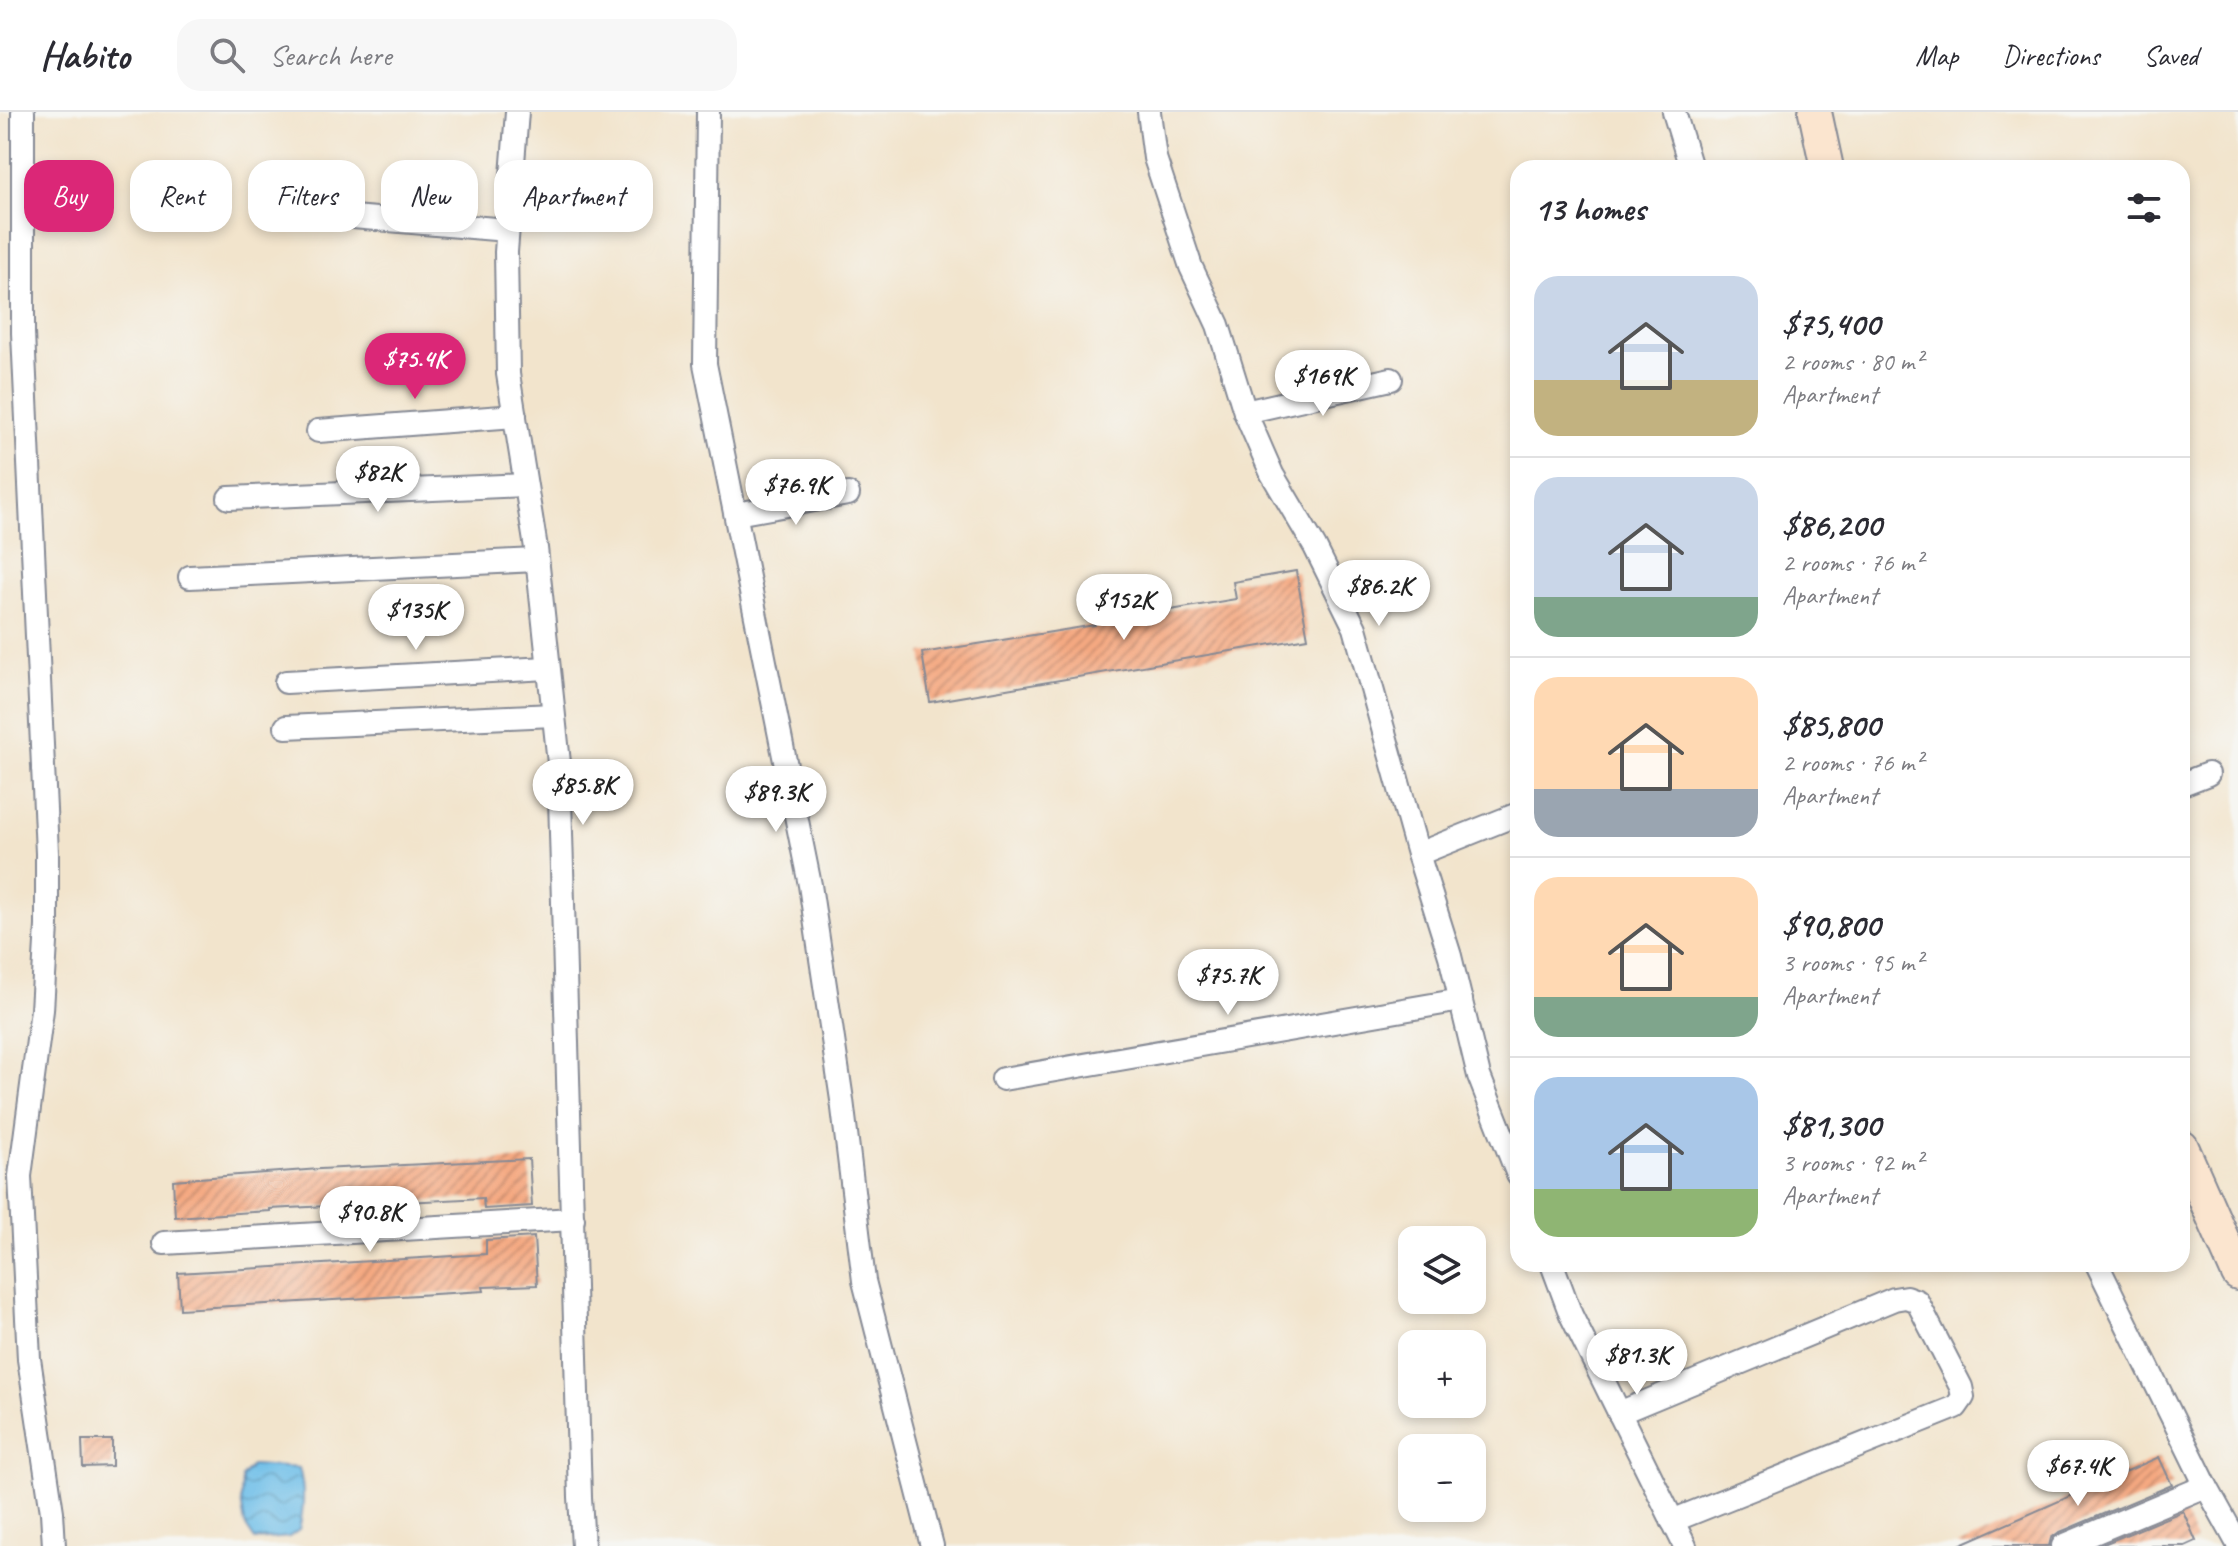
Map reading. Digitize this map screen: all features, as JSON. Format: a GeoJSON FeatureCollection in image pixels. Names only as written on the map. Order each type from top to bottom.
{"type":"FeatureCollection","features":[{"type":"Feature","properties":{"kind":"street"},"geometry":{"type":"LineString","coordinates":[[23,112],[23,333],[47,853],[47,926],[42,1010],[20,1176],[29,1359],[52,1512],[54,1546]]}},
{"type":"Feature","properties":{"kind":"street"},"geometry":{"type":"LineString","coordinates":[[513,160],[517,112]]}},
{"type":"Feature","properties":{"kind":"street"},"geometry":{"type":"LineString","coordinates":[[708,112],[705,364],[810,885],[842,1100],[864,1281],[932,1546]]}},
{"type":"Feature","properties":{"kind":"street"},"geometry":{"type":"LineString","coordinates":[[1149,112],[1155,158],[1191,267],[1218,325],[1245,412],[1272,474],[1315,547],[1355,628],[1450,956],[1479,1076],[1510,1155]]}},
{"type":"Feature","properties":{"kind":"street"},"geometry":{"type":"LineString","coordinates":[[1674,112],[1689,160]]}},
{"type":"Feature","properties":{"kind":"street"},"geometry":{"type":"LineString","coordinates":[[1815,112],[1825,160]]}},
{"type":"Feature","properties":{"kind":"street"},"geometry":{"type":"LineString","coordinates":[[365,218],[494,229]]}},
{"type":"Feature","properties":{"kind":"street"},"geometry":{"type":"LineString","coordinates":[[507,232],[508,374],[537,560],[559,763],[583,1546]]}},
{"type":"Feature","properties":{"kind":"street"},"geometry":{"type":"LineString","coordinates":[[1245,412],[1391,379]]}},
{"type":"Feature","properties":{"kind":"street"},"geometry":{"type":"LineString","coordinates":[[318,431],[515,416]]}},
{"type":"Feature","properties":{"kind":"street"},"geometry":{"type":"LineString","coordinates":[[229,498],[525,485]]}},
{"type":"Feature","properties":{"kind":"street"},"geometry":{"type":"LineString","coordinates":[[736,514],[848,494]]}},
{"type":"Feature","properties":{"kind":"street"},"geometry":{"type":"LineString","coordinates":[[190,577],[537,560]]}},
{"type":"Feature","properties":{"kind":"street"},"geometry":{"type":"LineString","coordinates":[[286,682],[548,668]]}},
{"type":"Feature","properties":{"kind":"street"},"geometry":{"type":"LineString","coordinates":[[286,727],[553,715]]}},
{"type":"Feature","properties":{"kind":"street"},"geometry":{"type":"LineString","coordinates":[[2190,781],[2208,774]]}},
{"type":"Feature","properties":{"kind":"street"},"geometry":{"type":"LineString","coordinates":[[1418,854],[1510,817]]}},
{"type":"Feature","properties":{"kind":"street"},"geometry":{"type":"LineString","coordinates":[[1003,1079],[1461,1000]]}},
{"type":"Feature","properties":{"kind":"street"},"geometry":{"type":"LineString","coordinates":[[2190,1165],[2238,1274]]}},
{"type":"Feature","properties":{"kind":"street"},"geometry":{"type":"LineString","coordinates":[[164,1243],[573,1219]]}},
{"type":"Feature","properties":{"kind":"street"},"geometry":{"type":"LineString","coordinates":[[1555,1272],[1571,1315],[1685,1546]]}},
{"type":"Feature","properties":{"kind":"street"},"geometry":{"type":"LineString","coordinates":[[2101,1272],[2206,1486],[2238,1544]]}},
{"type":"Feature","properties":{"kind":"street"},"geometry":{"type":"LineString","coordinates":[[1619,1413],[1894,1299],[1906,1297],[1917,1301],[1961,1387],[1963,1397],[1956,1407],[1672,1521]]}},
{"type":"Feature","properties":{"kind":"street"},"geometry":{"type":"LineString","coordinates":[[2063,1546],[2206,1486]]}},
{"type":"Feature","properties":{"kind":"water"},"geometry":{"type":"Polygon","coordinates":[[[252,1465],[299,1468],[303,1492],[302,1514],[299,1530],[289,1537],[255,1540],[245,1525],[241,1500],[242,1477],[252,1465]]]}},
{"type":"Feature","properties":{"kind":"building"},"geometry":{"type":"Polygon","coordinates":[[[1296,571],[1308,638],[930,702],[922,653],[1236,599],[1233,582],[1296,571]]]}},
{"type":"Feature","properties":{"kind":"building"},"geometry":{"type":"Polygon","coordinates":[[[529,1159],[532,1206],[484,1209],[483,1198],[175,1217],[173,1180],[529,1159]]]}},
{"type":"Feature","properties":{"kind":"building"},"geometry":{"type":"Polygon","coordinates":[[[534,1237],[537,1285],[483,1287],[484,1291],[180,1309],[178,1273],[486,1254],[486,1240],[534,1237]]]}},
{"type":"Feature","properties":{"kind":"building"},"geometry":{"type":"Polygon","coordinates":[[[82,1440],[112,1440],[112,1466],[83,1467],[82,1440]]]}},
{"type":"Feature","properties":{"kind":"building"},"geometry":{"type":"Polygon","coordinates":[[[2159,1457],[2172,1485],[2058,1533],[2051,1538],[2049,1546],[1957,1546],[2159,1457]]]}},
{"type":"Feature","properties":{"kind":"building"},"geometry":{"type":"Polygon","coordinates":[[[2183,1511],[2196,1541],[2185,1546],[2099,1546],[2183,1511]]]}}]}
